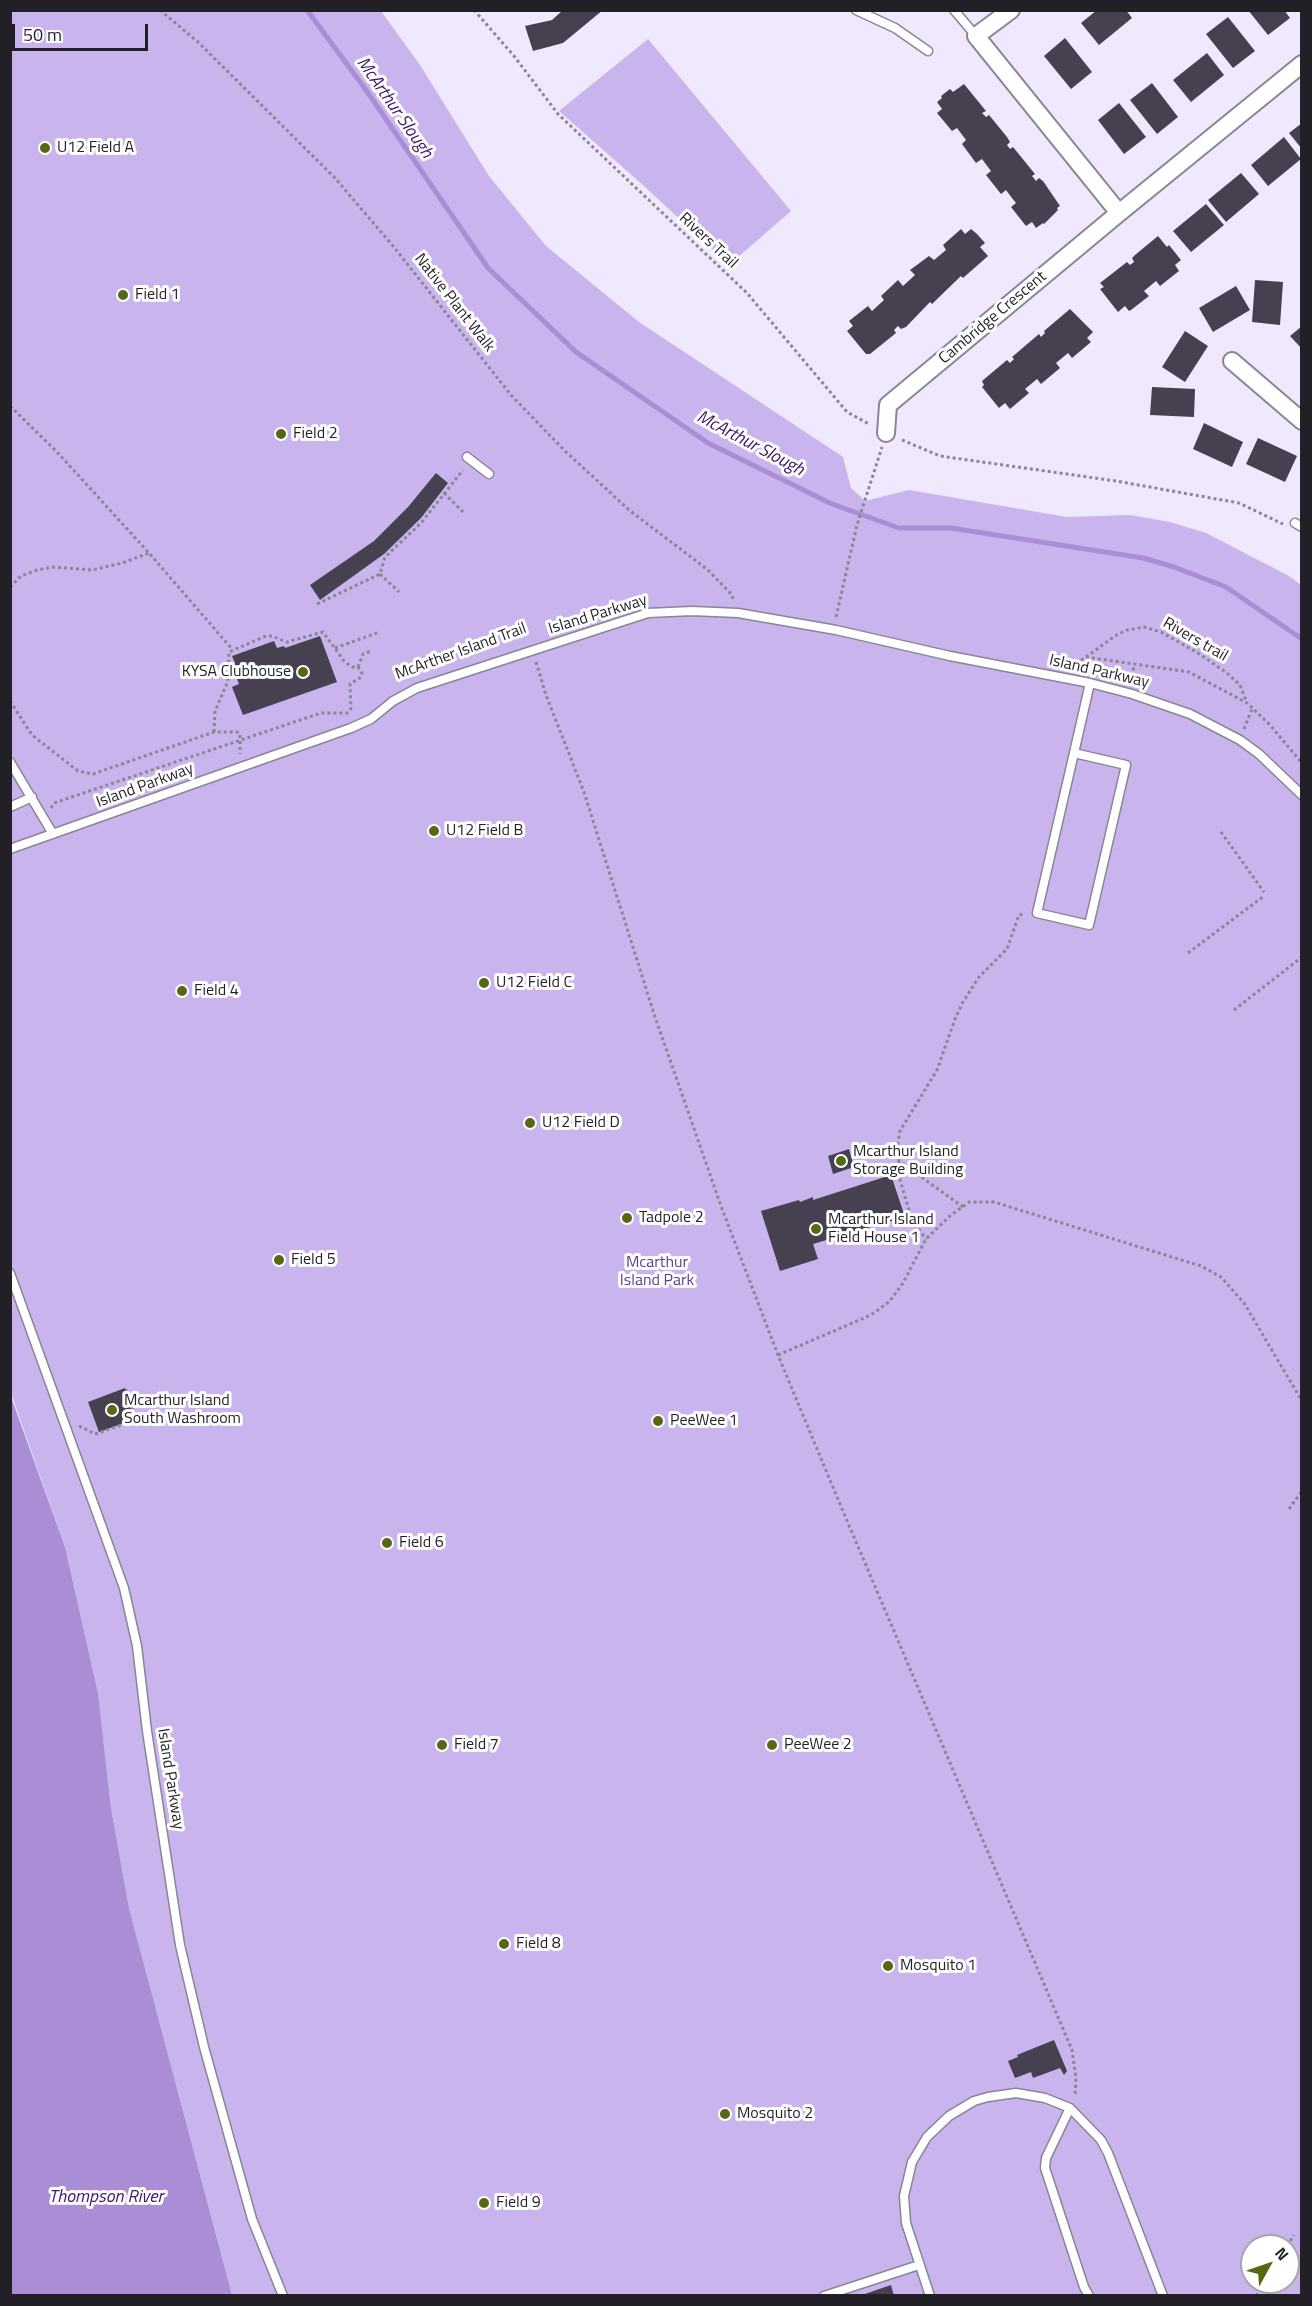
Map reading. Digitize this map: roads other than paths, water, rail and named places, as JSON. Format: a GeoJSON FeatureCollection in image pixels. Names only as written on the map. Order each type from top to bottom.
{"type":"FeatureCollection","features":[{"type":"Feature","properties":{"kind":"street"},"geometry":{"type":"LineString","coordinates":[[1011,10],[976,36],[1119,213]]}},
{"type":"Feature","properties":{"kind":"street","name":"Cambridge Crescent"},"geometry":{"type":"LineString","coordinates":[[886,433],[888,405],[1302,64]]}},
{"type":"Feature","properties":{"kind":"street"},"geometry":{"type":"LineString","coordinates":[[1232,361],[1302,421]]}},
{"type":"Feature","properties":{"kind":"lane"},"geometry":{"type":"LineString","coordinates":[[856,10],[895,28],[928,51]]}},
{"type":"Feature","properties":{"kind":"lane"},"geometry":{"type":"LineString","coordinates":[[954,10],[976,36]]}},
{"type":"Feature","properties":{"kind":"lane"},"geometry":{"type":"LineString","coordinates":[[469,459],[489,474]]}},
{"type":"Feature","properties":{"kind":"lane","name":"Island Parkway"},"geometry":{"type":"LineString","coordinates":[[10,849],[371,719],[393,701],[417,688],[648,613],[692,611],[738,613],[836,630],[950,656],[1090,683],[1164,704],[1220,728],[1259,754],[1302,795]]}},
{"type":"Feature","properties":{"kind":"lane"},"geometry":{"type":"LineString","coordinates":[[1074,753],[1126,765],[1089,925],[1037,913],[1090,683]]}},
{"type":"Feature","properties":{"kind":"lane"},"geometry":{"type":"LineString","coordinates":[[10,762],[53,834]]}},
{"type":"Feature","properties":{"kind":"lane"},"geometry":{"type":"LineString","coordinates":[[10,807],[32,796]]}},
{"type":"Feature","properties":{"kind":"lane","name":"Island Parkway"},"geometry":{"type":"LineString","coordinates":[[10,1273],[124,1588],[137,1646],[147,1731],[180,1945],[204,2047],[252,2219],[283,2295]]}},
{"type":"Feature","properties":{"kind":"lane"},"geometry":{"type":"LineString","coordinates":[[930,2295],[906,2223],[906,2186],[912,2162],[937,2125],[974,2101],[1002,2094],[1031,2094],[1070,2108],[1092,2129],[1108,2153],[1163,2295]]}},
{"type":"Feature","properties":{"kind":"lane"},"geometry":{"type":"LineString","coordinates":[[1070,2108],[1046,2158],[1045,2168],[1084,2287],[1089,2295]]}},
{"type":"Feature","properties":{"kind":"lane"},"geometry":{"type":"LineString","coordinates":[[825,2295],[919,2265]]}},
{"type":"Feature","properties":{"kind":"water","name":"Thompson River"},"geometry":{"type":"Polygon","coordinates":[[[10,1394],[65,1547],[98,1693],[111,1808],[129,1908],[232,2295],[11,2295],[10,1394]]]}},
{"type":"Feature","properties":{"kind":"waterway","name":"McArthur Slough"},"geometry":{"type":"LineString","coordinates":[[307,10],[366,90],[488,268],[576,352],[708,443],[832,504],[899,528],[951,528],[1143,558],[1174,567],[1226,587],[1302,639]]}},
{"type":"Feature","properties":{"kind":"place","name":"U12 Field A"},"geometry":{"type":"Point","coordinates":[45,148]}},
{"type":"Feature","properties":{"kind":"place","name":"Field 1"},"geometry":{"type":"Point","coordinates":[123,295]}},
{"type":"Feature","properties":{"kind":"place","name":"Field 2"},"geometry":{"type":"Point","coordinates":[281,434]}},
{"type":"Feature","properties":{"kind":"place","name":"KYSA Clubhouse"},"geometry":{"type":"Point","coordinates":[303,672]}},
{"type":"Feature","properties":{"kind":"place","name":"U12 Field B"},"geometry":{"type":"Point","coordinates":[434,831]}},
{"type":"Feature","properties":{"kind":"place","name":"U12 Field C"},"geometry":{"type":"Point","coordinates":[484,983]}},
{"type":"Feature","properties":{"kind":"place","name":"Field 4"},"geometry":{"type":"Point","coordinates":[182,991]}},
{"type":"Feature","properties":{"kind":"place","name":"U12 Field D"},"geometry":{"type":"Point","coordinates":[530,1123]}},
{"type":"Feature","properties":{"kind":"place","name":"Mcarthur Island Storage Building"},"geometry":{"type":"Point","coordinates":[841,1161]}},
{"type":"Feature","properties":{"kind":"place","name":"Tadpole 2"},"geometry":{"type":"Point","coordinates":[627,1218]}},
{"type":"Feature","properties":{"kind":"place","name":"Mcarthur Island Field House 1"},"geometry":{"type":"Point","coordinates":[816,1229]}},
{"type":"Feature","properties":{"kind":"place","name":"Field 5"},"geometry":{"type":"Point","coordinates":[279,1260]}},
{"type":"Feature","properties":{"kind":"place","name":"Mcarthur Island South Washroom"},"geometry":{"type":"Point","coordinates":[112,1410]}},
{"type":"Feature","properties":{"kind":"place","name":"PeeWee 1"},"geometry":{"type":"Point","coordinates":[658,1421]}},
{"type":"Feature","properties":{"kind":"place","name":"Field 6"},"geometry":{"type":"Point","coordinates":[387,1543]}},
{"type":"Feature","properties":{"kind":"place","name":"Field 7"},"geometry":{"type":"Point","coordinates":[442,1745]}},
{"type":"Feature","properties":{"kind":"place","name":"PeeWee 2"},"geometry":{"type":"Point","coordinates":[772,1745]}},
{"type":"Feature","properties":{"kind":"place","name":"Field 8"},"geometry":{"type":"Point","coordinates":[504,1944]}},
{"type":"Feature","properties":{"kind":"place","name":"Mosquito 1"},"geometry":{"type":"Point","coordinates":[888,1966]}},
{"type":"Feature","properties":{"kind":"place","name":"Mosquito 2"},"geometry":{"type":"Point","coordinates":[725,2114]}},
{"type":"Feature","properties":{"kind":"place","name":"Field 9"},"geometry":{"type":"Point","coordinates":[484,2203]}},
{"type":"Feature","properties":{"kind":"park label","name":"Mcarthur Island Park"},"geometry":{"type":"Point","coordinates":[657,1272]}}]}
